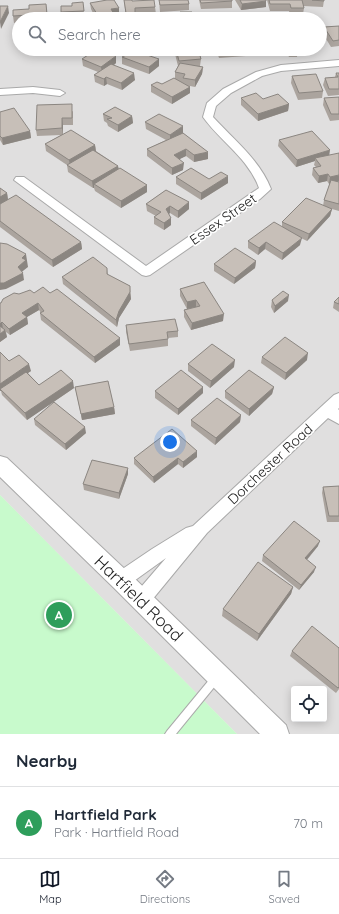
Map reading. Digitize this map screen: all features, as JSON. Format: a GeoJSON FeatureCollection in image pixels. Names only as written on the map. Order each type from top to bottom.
{"type":"FeatureCollection","features":[{"type":"Feature","properties":{"kind":"street","name":"Essex Street"},"geometry":{"type":"LineString","coordinates":[[20,180],[146,272],[266,188],[264,181],[257,171],[208,117],[211,104],[227,91],[259,74],[282,68],[339,63]]}},
{"type":"Feature","properties":{"kind":"street"},"geometry":{"type":"LineString","coordinates":[[0,92],[33,90],[60,94]]}},
{"type":"Feature","properties":{"kind":"street","name":"Dorchester Road"},"geometry":{"type":"LineString","coordinates":[[122,580],[158,554],[201,528],[333,414],[339,399]]}},
{"type":"Feature","properties":{"kind":"street","name":"Hartfield Road"},"geometry":{"type":"LineString","coordinates":[[0,464],[122,580],[277,734]]}},
{"type":"Feature","properties":{"kind":"street","name":"Dorchester Road"},"geometry":{"type":"LineString","coordinates":[[141,600],[201,528]]}},
{"type":"Feature","properties":{"kind":"lane"},"geometry":{"type":"LineString","coordinates":[[170,734],[218,676]]}},
{"type":"Feature","properties":{"kind":"shaded area"},"geometry":{"type":"Polygon","coordinates":[[[0,0],[339,0],[339,734],[237,734],[0,495],[0,0]]]}},
{"type":"Feature","properties":{"kind":"green space"},"geometry":{"type":"Polygon","coordinates":[[[0,495],[237,734],[0,734],[0,495]]]}},
{"type":"Feature","properties":{"kind":"building"},"geometry":{"type":"Polygon","coordinates":[[[114,0],[119,8],[111,9],[113,12],[96,12],[90,3],[114,0]]]}},
{"type":"Feature","properties":{"kind":"building"},"geometry":{"type":"Polygon","coordinates":[[[124,0],[154,0],[155,7],[135,8],[135,12],[126,12],[124,0]]]}},
{"type":"Feature","properties":{"kind":"building"},"geometry":{"type":"Polygon","coordinates":[[[159,0],[188,0],[189,4],[160,5],[159,0]]]}},
{"type":"Feature","properties":{"kind":"building"},"geometry":{"type":"Polygon","coordinates":[[[200,0],[232,0],[232,1],[201,3],[200,0]]]}},
{"type":"Feature","properties":{"kind":"building"},"geometry":{"type":"Polygon","coordinates":[[[240,0],[266,0],[266,1],[242,4],[240,0]]]}},
{"type":"Feature","properties":{"kind":"building"},"geometry":{"type":"Polygon","coordinates":[[[269,0],[302,0],[304,8],[291,8],[290,4],[270,4],[269,0]]]}},
{"type":"Feature","properties":{"kind":"building"},"geometry":{"type":"Polygon","coordinates":[[[83,2],[84,11],[61,12],[61,6],[72,6],[72,3],[83,2]]]}},
{"type":"Feature","properties":{"kind":"building"},"geometry":{"type":"Polygon","coordinates":[[[46,4],[47,12],[13,12],[13,10],[29,9],[29,5],[46,4]]]}},
{"type":"Feature","properties":{"kind":"building"},"geometry":{"type":"Polygon","coordinates":[[[0,6],[8,6],[0,22],[0,6]]]}},
{"type":"Feature","properties":{"kind":"building"},"geometry":{"type":"Polygon","coordinates":[[[339,26],[339,40],[333,41],[327,32],[327,27],[339,26]]]}},
{"type":"Feature","properties":{"kind":"building"},"geometry":{"type":"Polygon","coordinates":[[[86,56],[116,56],[101,67],[82,59],[86,56]]]}},
{"type":"Feature","properties":{"kind":"building"},"geometry":{"type":"Polygon","coordinates":[[[150,56],[159,59],[149,67],[122,57],[150,56]]]}},
{"type":"Feature","properties":{"kind":"building"},"geometry":{"type":"Polygon","coordinates":[[[178,56],[200,56],[201,59],[179,61],[178,56]]]}},
{"type":"Feature","properties":{"kind":"building"},"geometry":{"type":"Polygon","coordinates":[[[180,63],[203,67],[195,80],[183,78],[185,74],[175,72],[180,63]]]}},
{"type":"Feature","properties":{"kind":"building"},"geometry":{"type":"Polygon","coordinates":[[[111,64],[134,73],[121,83],[106,77],[104,79],[94,75],[111,64]]]}},
{"type":"Feature","properties":{"kind":"building"},"geometry":{"type":"Polygon","coordinates":[[[336,73],[339,73],[339,89],[329,89],[325,78],[338,77],[336,73]]]}},
{"type":"Feature","properties":{"kind":"building"},"geometry":{"type":"Polygon","coordinates":[[[316,74],[323,91],[299,93],[292,76],[316,74]]]}},
{"type":"Feature","properties":{"kind":"building"},"geometry":{"type":"Polygon","coordinates":[[[174,78],[190,87],[172,97],[151,85],[157,82],[162,84],[174,78]]]}},
{"type":"Feature","properties":{"kind":"building"},"geometry":{"type":"Polygon","coordinates":[[[256,93],[263,99],[278,94],[289,104],[258,114],[241,98],[256,93]]]}},
{"type":"Feature","properties":{"kind":"building"},"geometry":{"type":"Polygon","coordinates":[[[339,97],[339,114],[331,114],[324,98],[339,97]]]}},
{"type":"Feature","properties":{"kind":"building"},"geometry":{"type":"Polygon","coordinates":[[[72,104],[72,118],[62,118],[62,128],[36,130],[37,105],[72,104]]]}},
{"type":"Feature","properties":{"kind":"building"},"geometry":{"type":"Polygon","coordinates":[[[115,107],[132,116],[118,125],[107,119],[112,118],[103,114],[115,107]]]}},
{"type":"Feature","properties":{"kind":"building"},"geometry":{"type":"Polygon","coordinates":[[[14,108],[30,131],[2,138],[0,136],[0,112],[14,108]]]}},
{"type":"Feature","properties":{"kind":"building"},"geometry":{"type":"Polygon","coordinates":[[[159,114],[183,126],[170,135],[145,122],[159,114]]]}},
{"type":"Feature","properties":{"kind":"building"},"geometry":{"type":"Polygon","coordinates":[[[71,130],[95,145],[69,160],[45,144],[71,130]]]}},
{"type":"Feature","properties":{"kind":"building"},"geometry":{"type":"Polygon","coordinates":[[[312,131],[330,150],[297,160],[279,140],[312,131]]]}},
{"type":"Feature","properties":{"kind":"building"},"geometry":{"type":"Polygon","coordinates":[[[183,133],[208,152],[194,155],[186,149],[174,155],[184,163],[172,168],[147,149],[183,133]]]}},
{"type":"Feature","properties":{"kind":"building"},"geometry":{"type":"Polygon","coordinates":[[[93,150],[118,166],[92,181],[67,165],[93,150]]]}},
{"type":"Feature","properties":{"kind":"building"},"geometry":{"type":"Polygon","coordinates":[[[339,153],[339,175],[330,177],[328,174],[319,176],[313,168],[321,166],[315,158],[339,153]]]}},
{"type":"Feature","properties":{"kind":"building"},"geometry":{"type":"Polygon","coordinates":[[[120,168],[147,185],[121,201],[94,184],[120,168]]]}},
{"type":"Feature","properties":{"kind":"building"},"geometry":{"type":"Polygon","coordinates":[[[191,168],[209,179],[221,172],[228,176],[201,193],[176,177],[191,168]]]}},
{"type":"Feature","properties":{"kind":"building"},"geometry":{"type":"Polygon","coordinates":[[[331,180],[339,182],[339,204],[324,200],[331,180]]]}},
{"type":"Feature","properties":{"kind":"building"},"geometry":{"type":"Polygon","coordinates":[[[0,188],[7,193],[0,197],[0,188]]]}},
{"type":"Feature","properties":{"kind":"building"},"geometry":{"type":"Polygon","coordinates":[[[166,190],[189,202],[178,211],[170,206],[166,209],[171,218],[164,223],[154,217],[161,212],[146,204],[166,190]]]}},
{"type":"Feature","properties":{"kind":"building"},"geometry":{"type":"Polygon","coordinates":[[[16,195],[81,242],[52,260],[0,221],[0,204],[16,195]]]}},
{"type":"Feature","properties":{"kind":"building"},"geometry":{"type":"Polygon","coordinates":[[[306,198],[332,209],[309,234],[282,222],[306,198]]]}},
{"type":"Feature","properties":{"kind":"building"},"geometry":{"type":"Polygon","coordinates":[[[274,222],[302,238],[283,253],[266,242],[259,248],[248,241],[274,222]]]}},
{"type":"Feature","properties":{"kind":"building"},"geometry":{"type":"Polygon","coordinates":[[[0,243],[7,244],[26,254],[22,258],[26,260],[18,267],[23,273],[4,283],[0,283],[0,243]]]}},
{"type":"Feature","properties":{"kind":"building"},"geometry":{"type":"Polygon","coordinates":[[[235,248],[256,261],[235,278],[214,264],[235,248]]]}},
{"type":"Feature","properties":{"kind":"building"},"geometry":{"type":"Polygon","coordinates":[[[93,257],[107,268],[107,274],[130,286],[130,292],[119,311],[116,320],[62,277],[93,257]]]}},
{"type":"Feature","properties":{"kind":"building"},"geometry":{"type":"Polygon","coordinates":[[[204,282],[224,314],[192,323],[184,310],[200,306],[196,300],[187,302],[180,289],[204,282]]]}},
{"type":"Feature","properties":{"kind":"building"},"geometry":{"type":"Polygon","coordinates":[[[43,287],[50,293],[57,289],[120,338],[94,357],[40,313],[44,311],[38,303],[22,313],[27,317],[9,329],[2,322],[0,324],[0,303],[3,299],[14,293],[19,294],[30,290],[34,293],[43,287]]]}},
{"type":"Feature","properties":{"kind":"building"},"geometry":{"type":"Polygon","coordinates":[[[283,291],[289,295],[275,306],[272,300],[283,291]]]}},
{"type":"Feature","properties":{"kind":"building"},"geometry":{"type":"Polygon","coordinates":[[[339,297],[339,304],[334,302],[339,297]]]}},
{"type":"Feature","properties":{"kind":"building"},"geometry":{"type":"Polygon","coordinates":[[[175,319],[178,331],[167,332],[168,339],[129,344],[126,325],[175,319]]]}},
{"type":"Feature","properties":{"kind":"building"},"geometry":{"type":"Polygon","coordinates":[[[0,326],[5,330],[0,334],[0,326]]]}},
{"type":"Feature","properties":{"kind":"building"},"geometry":{"type":"Polygon","coordinates":[[[285,337],[308,353],[286,373],[262,357],[285,337]]]}},
{"type":"Feature","properties":{"kind":"building"},"geometry":{"type":"Polygon","coordinates":[[[212,344],[235,360],[211,381],[188,364],[212,344]]]}},
{"type":"Feature","properties":{"kind":"building"},"geometry":{"type":"Polygon","coordinates":[[[0,352],[9,361],[19,355],[29,364],[0,384],[0,352]]]}},
{"type":"Feature","properties":{"kind":"building"},"geometry":{"type":"Polygon","coordinates":[[[61,370],[73,381],[25,413],[0,389],[26,372],[39,385],[61,370]]]}},
{"type":"Feature","properties":{"kind":"building"},"geometry":{"type":"Polygon","coordinates":[[[181,370],[203,387],[178,409],[155,391],[181,370]]]}},
{"type":"Feature","properties":{"kind":"building"},"geometry":{"type":"Polygon","coordinates":[[[249,370],[274,387],[249,409],[225,391],[249,370]]]}},
{"type":"Feature","properties":{"kind":"building"},"geometry":{"type":"Polygon","coordinates":[[[108,381],[114,407],[81,414],[75,387],[108,381]]]}},
{"type":"Feature","properties":{"kind":"building"},"geometry":{"type":"Polygon","coordinates":[[[217,398],[241,415],[216,438],[191,420],[217,398]]]}},
{"type":"Feature","properties":{"kind":"building"},"geometry":{"type":"Polygon","coordinates":[[[54,402],[85,427],[65,444],[34,419],[54,402]]]}},
{"type":"Feature","properties":{"kind":"building"},"geometry":{"type":"Polygon","coordinates":[[[172,429],[197,451],[183,462],[178,458],[153,477],[134,458],[172,429]]]}},
{"type":"Feature","properties":{"kind":"building"},"geometry":{"type":"Polygon","coordinates":[[[92,460],[128,468],[119,493],[83,484],[92,460]]]}},
{"type":"Feature","properties":{"kind":"building"},"geometry":{"type":"Polygon","coordinates":[[[339,486],[339,516],[329,516],[323,487],[339,486]]]}},
{"type":"Feature","properties":{"kind":"building"},"geometry":{"type":"Polygon","coordinates":[[[294,521],[320,541],[305,558],[316,567],[301,585],[263,555],[294,521]]]}},
{"type":"Feature","properties":{"kind":"building"},"geometry":{"type":"Polygon","coordinates":[[[258,562],[293,587],[259,634],[223,609],[258,562]]]}},
{"type":"Feature","properties":{"kind":"building"},"geometry":{"type":"Polygon","coordinates":[[[312,626],[339,648],[338,688],[292,651],[312,626]]]}},
{"type":"Feature","properties":{"kind":"place","name":"Hartfield Park"},"geometry":{"type":"Point","coordinates":[59,615]}}]}
